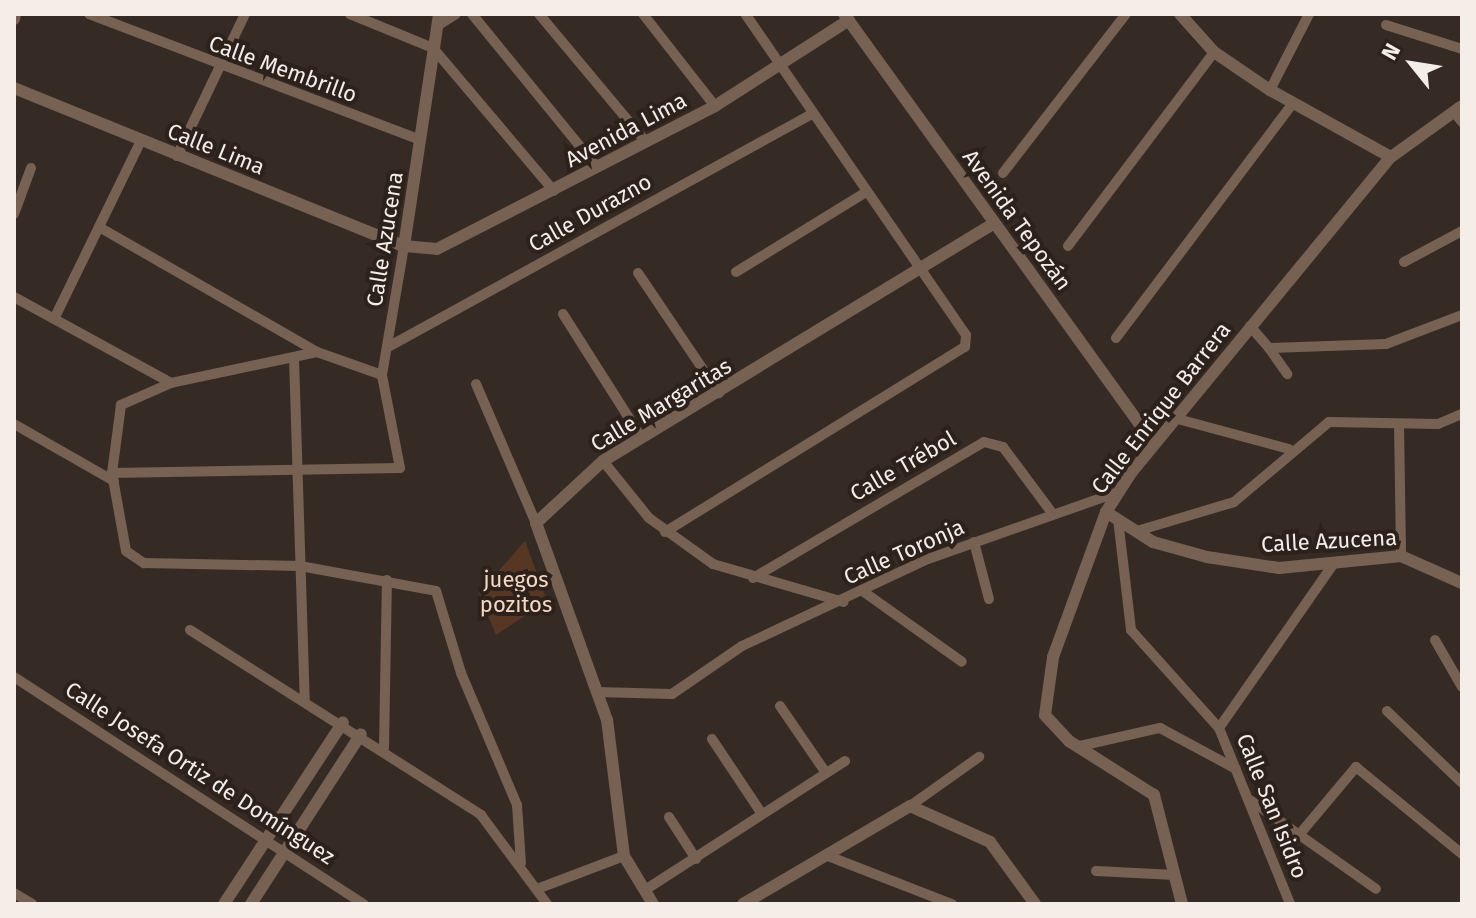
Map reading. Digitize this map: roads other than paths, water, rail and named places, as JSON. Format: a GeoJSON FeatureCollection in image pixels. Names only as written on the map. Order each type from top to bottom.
{"type":"FeatureCollection","features":[{"type":"Feature","properties":{"kind":"street","name":"Calle Membrillo"},"geometry":{"type":"LineString","coordinates":[[89,14],[219,69],[420,140]]}},
{"type":"Feature","properties":{"kind":"street"},"geometry":{"type":"LineString","coordinates":[[177,156],[245,14]]}},
{"type":"Feature","properties":{"kind":"street"},"geometry":{"type":"LineString","coordinates":[[350,14],[433,48],[554,191]]}},
{"type":"Feature","properties":{"kind":"street"},"geometry":{"type":"LineString","coordinates":[[438,20],[456,14]]}},
{"type":"Feature","properties":{"kind":"street"},"geometry":{"type":"LineString","coordinates":[[472,14],[597,167]]}},
{"type":"Feature","properties":{"kind":"street"},"geometry":{"type":"LineString","coordinates":[[539,14],[646,142]]}},
{"type":"Feature","properties":{"kind":"street"},"geometry":{"type":"LineString","coordinates":[[643,14],[715,106]]}},
{"type":"Feature","properties":{"kind":"street"},"geometry":{"type":"LineString","coordinates":[[665,532],[965,347],[966,335],[863,194],[745,14]]}},
{"type":"Feature","properties":{"kind":"street"},"geometry":{"type":"LineString","coordinates":[[1003,173],[1126,14]]}},
{"type":"Feature","properties":{"kind":"street"},"geometry":{"type":"LineString","coordinates":[[1180,14],[1214,52],[1270,90],[1391,157]]}},
{"type":"Feature","properties":{"kind":"street"},"geometry":{"type":"LineString","coordinates":[[1270,90],[1309,14]]}},
{"type":"Feature","properties":{"kind":"street","name":"Avenida Lima"},"geometry":{"type":"LineString","coordinates":[[404,246],[450,246],[715,106],[782,67],[849,16]]}},
{"type":"Feature","properties":{"kind":"street","name":"Avenida Tepozán"},"geometry":{"type":"LineString","coordinates":[[849,16],[1154,444]]}},
{"type":"Feature","properties":{"kind":"street","name":"Calle Azucena"},"geometry":{"type":"LineString","coordinates":[[295,473],[400,468],[382,375],[438,20]]}},
{"type":"Feature","properties":{"kind":"street"},"geometry":{"type":"LineString","coordinates":[[1386,25],[1462,49]]}},
{"type":"Feature","properties":{"kind":"street"},"geometry":{"type":"LineString","coordinates":[[1068,246],[1214,52]]}},
{"type":"Feature","properties":{"kind":"street","name":"Calle Lima"},"geometry":{"type":"LineString","coordinates":[[14,88],[404,246]]}},
{"type":"Feature","properties":{"kind":"street"},"geometry":{"type":"LineString","coordinates":[[1116,338],[1293,103]]}},
{"type":"Feature","properties":{"kind":"street","name":"Calle Enrique Barrera"},"geometry":{"type":"LineString","coordinates":[[1182,904],[1154,795],[1053,729],[1043,699],[1118,492],[1174,418],[1391,157],[1459,113]]}},
{"type":"Feature","properties":{"kind":"street","name":"Calle Durazno"},"geometry":{"type":"LineString","coordinates":[[388,347],[812,114]]}},
{"type":"Feature","properties":{"kind":"street"},"geometry":{"type":"LineString","coordinates":[[56,315],[141,141]]}},
{"type":"Feature","properties":{"kind":"street"},"geometry":{"type":"LineString","coordinates":[[14,214],[31,168]]}},
{"type":"Feature","properties":{"kind":"street"},"geometry":{"type":"LineString","coordinates":[[736,272],[863,194]]}},
{"type":"Feature","properties":{"kind":"street","name":"Calle Margaritas"},"geometry":{"type":"LineString","coordinates":[[536,523],[603,461],[920,271],[994,223]]}},
{"type":"Feature","properties":{"kind":"street"},"geometry":{"type":"LineString","coordinates":[[99,227],[317,352],[382,375]]}},
{"type":"Feature","properties":{"kind":"street"},"geometry":{"type":"LineString","coordinates":[[1404,262],[1462,231]]}},
{"type":"Feature","properties":{"kind":"street"},"geometry":{"type":"LineString","coordinates":[[638,273],[719,393]]}},
{"type":"Feature","properties":{"kind":"street"},"geometry":{"type":"LineString","coordinates":[[14,297],[56,315],[171,383]]}},
{"type":"Feature","properties":{"kind":"street"},"geometry":{"type":"LineString","coordinates":[[563,314],[641,437]]}},
{"type":"Feature","properties":{"kind":"street"},"geometry":{"type":"LineString","coordinates":[[1269,348],[1386,344],[1462,315]]}},
{"type":"Feature","properties":{"kind":"street"},"geometry":{"type":"LineString","coordinates":[[1250,326],[1287,374]]}},
{"type":"Feature","properties":{"kind":"street"},"geometry":{"type":"LineString","coordinates":[[317,352],[171,383],[121,405],[113,477],[132,559],[300,566],[425,587],[440,598],[461,673],[517,805],[521,863]]}},
{"type":"Feature","properties":{"kind":"street"},"geometry":{"type":"LineString","coordinates":[[294,358],[295,473],[305,700]]}},
{"type":"Feature","properties":{"kind":"street"},"geometry":{"type":"LineString","coordinates":[[476,384],[536,523],[597,692],[624,856],[653,904]]}},
{"type":"Feature","properties":{"kind":"street"},"geometry":{"type":"LineString","coordinates":[[1137,531],[1234,502],[1289,449],[1329,422],[1438,424],[1462,414]]}},
{"type":"Feature","properties":{"kind":"street"},"geometry":{"type":"LineString","coordinates":[[1174,418],[1289,449]]}},
{"type":"Feature","properties":{"kind":"street"},"geometry":{"type":"LineString","coordinates":[[14,424],[113,477],[295,473]]}},
{"type":"Feature","properties":{"kind":"street"},"geometry":{"type":"LineString","coordinates":[[1399,424],[1401,556]]}},
{"type":"Feature","properties":{"kind":"street","name":"Calle Trébol"},"geometry":{"type":"LineString","coordinates":[[753,578],[984,442],[1003,447],[1052,513]]}},
{"type":"Feature","properties":{"kind":"street","name":"Calle Toronja"},"geometry":{"type":"LineString","coordinates":[[603,461],[665,532],[713,564],[844,602],[974,542],[1118,492]]}},
{"type":"Feature","properties":{"kind":"street","name":"Calle Azucena"},"geometry":{"type":"LineString","coordinates":[[1112,515],[1166,545],[1263,567],[1401,556],[1461,579]]}},
{"type":"Feature","properties":{"kind":"street","name":"Calle San Isidro"},"geometry":{"type":"LineString","coordinates":[[1112,515],[1131,630],[1219,728],[1290,904]]}},
{"type":"Feature","properties":{"kind":"street"},"geometry":{"type":"LineString","coordinates":[[974,542],[989,599]]}},
{"type":"Feature","properties":{"kind":"street"},"geometry":{"type":"LineString","coordinates":[[1219,728],[1334,563]]}},
{"type":"Feature","properties":{"kind":"street"},"geometry":{"type":"LineString","coordinates":[[384,748],[387,580]]}},
{"type":"Feature","properties":{"kind":"street"},"geometry":{"type":"LineString","coordinates":[[864,592],[962,662]]}},
{"type":"Feature","properties":{"kind":"street"},"geometry":{"type":"LineString","coordinates":[[597,692],[672,694],[742,646],[844,602]]}},
{"type":"Feature","properties":{"kind":"street"},"geometry":{"type":"LineString","coordinates":[[190,630],[384,748],[481,815],[521,863],[547,904]]}},
{"type":"Feature","properties":{"kind":"street"},"geometry":{"type":"LineString","coordinates":[[1435,640],[1462,687]]}},
{"type":"Feature","properties":{"kind":"street","name":"Calle Josefa Ortiz de Domínguez"},"geometry":{"type":"LineString","coordinates":[[14,677],[364,904]]}},
{"type":"Feature","properties":{"kind":"street"},"geometry":{"type":"LineString","coordinates":[[780,706],[826,773]]}},
{"type":"Feature","properties":{"kind":"street"},"geometry":{"type":"LineString","coordinates":[[1387,711],[1462,783]]}},
{"type":"Feature","properties":{"kind":"street"},"geometry":{"type":"LineString","coordinates":[[224,904],[343,722]]}},
{"type":"Feature","properties":{"kind":"street"},"geometry":{"type":"LineString","coordinates":[[1080,746],[1160,728],[1236,769]]}},
{"type":"Feature","properties":{"kind":"street"},"geometry":{"type":"LineString","coordinates":[[251,904],[361,734]]}},
{"type":"Feature","properties":{"kind":"street"},"geometry":{"type":"LineString","coordinates":[[712,739],[762,814]]}},
{"type":"Feature","properties":{"kind":"street"},"geometry":{"type":"LineString","coordinates":[[743,904],[910,806],[979,757]]}},
{"type":"Feature","properties":{"kind":"street"},"geometry":{"type":"LineString","coordinates":[[645,890],[845,761]]}},
{"type":"Feature","properties":{"kind":"street"},"geometry":{"type":"LineString","coordinates":[[1299,835],[1356,767],[1462,854]]}},
{"type":"Feature","properties":{"kind":"street"},"geometry":{"type":"LineString","coordinates":[[1249,800],[1376,889]]}},
{"type":"Feature","properties":{"kind":"street"},"geometry":{"type":"LineString","coordinates":[[910,806],[990,842],[1035,904]]}},
{"type":"Feature","properties":{"kind":"street"},"geometry":{"type":"LineString","coordinates":[[669,817],[696,859]]}},
{"type":"Feature","properties":{"kind":"street"},"geometry":{"type":"LineString","coordinates":[[537,889],[624,856]]}},
{"type":"Feature","properties":{"kind":"street"},"geometry":{"type":"LineString","coordinates":[[828,856],[952,904]]}},
{"type":"Feature","properties":{"kind":"street"},"geometry":{"type":"LineString","coordinates":[[1096,871],[1175,875]]}},
{"type":"Feature","properties":{"kind":"street"},"geometry":{"type":"LineString","coordinates":[[14,893],[32,904]]}},
{"type":"Feature","properties":{"kind":"park label","name":"juegos pozitos"},"geometry":{"type":"Point","coordinates":[516,592]}}]}
